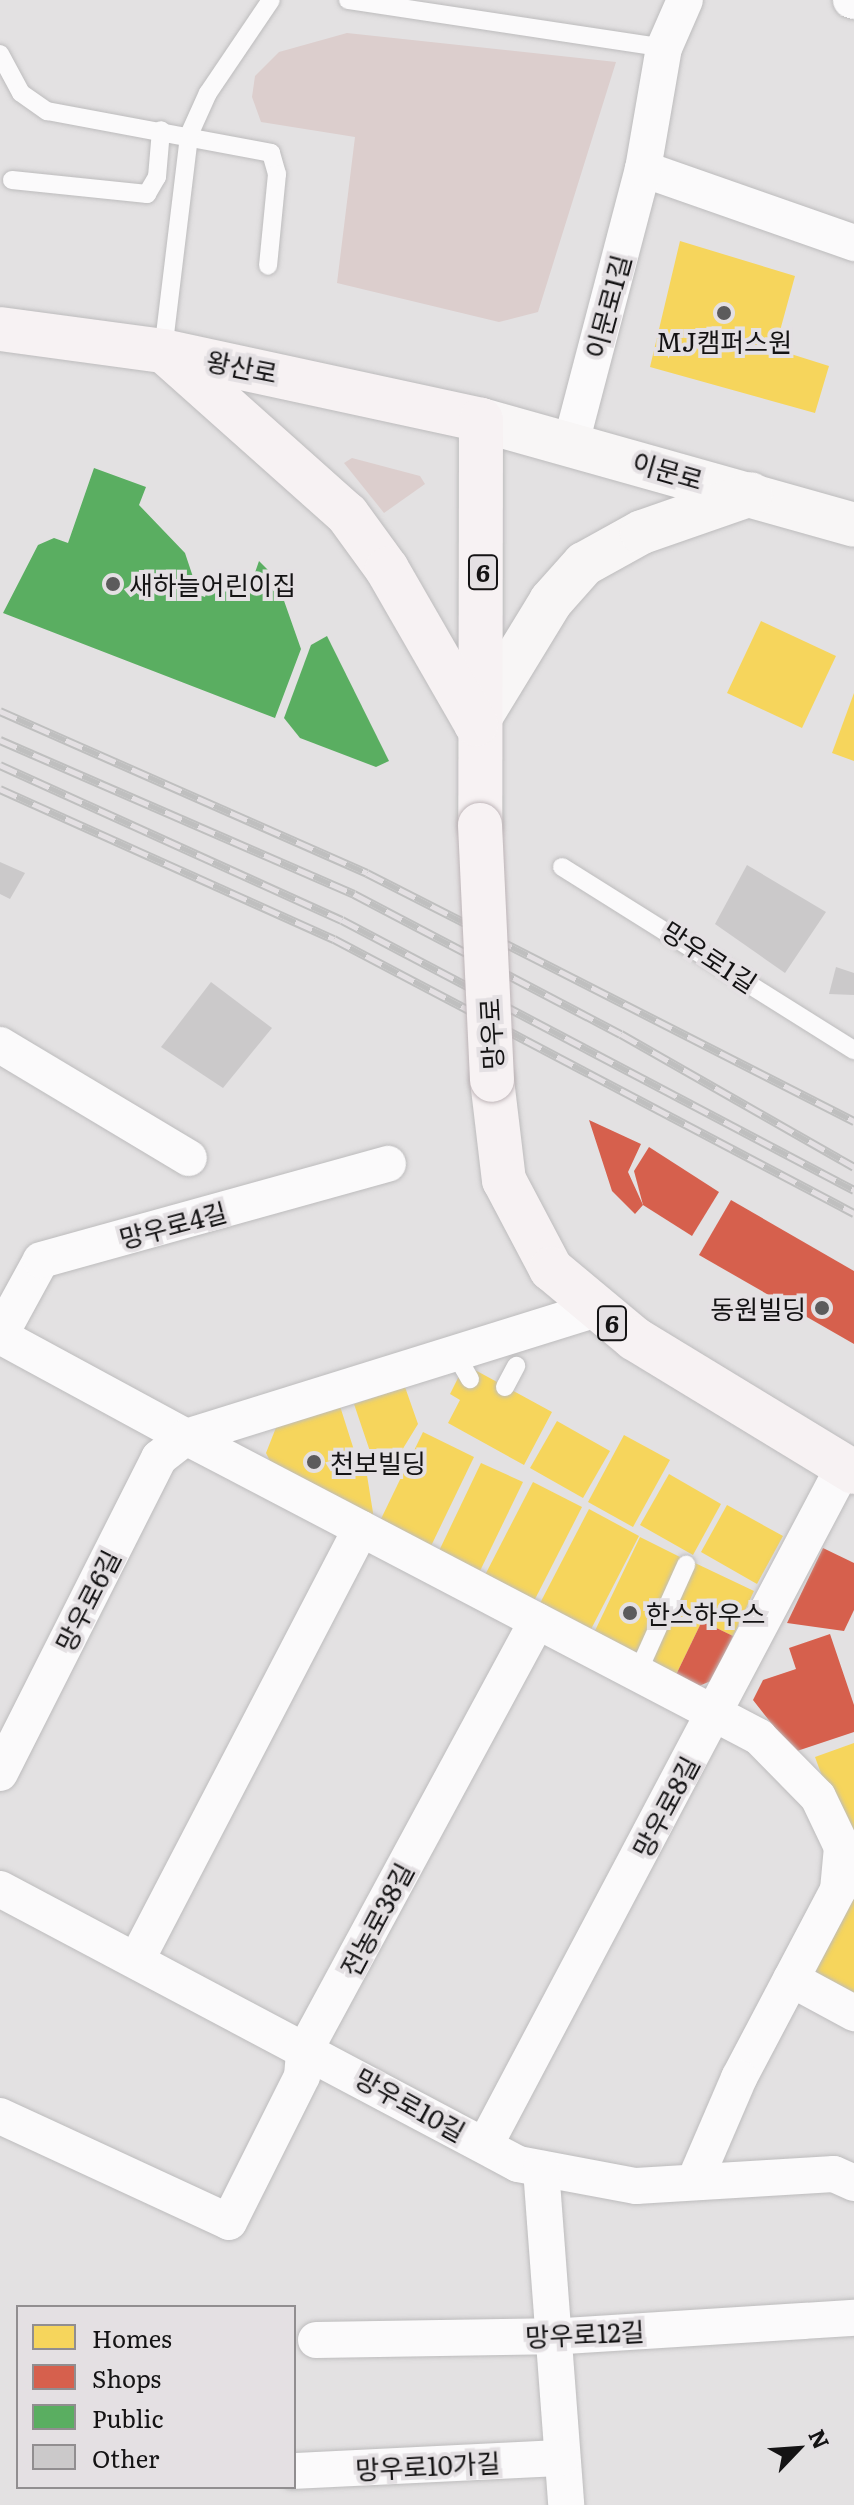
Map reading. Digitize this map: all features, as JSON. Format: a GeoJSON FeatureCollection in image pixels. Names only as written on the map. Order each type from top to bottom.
{"type":"FeatureCollection","features":[{"type":"Feature","properties":{"kind":"main road","name":"왕산로"},"geometry":{"type":"LineString","coordinates":[[0,329],[163,351],[481,420]]}},
{"type":"Feature","properties":{"kind":"main road"},"geometry":{"type":"LineString","coordinates":[[163,351],[347,514],[387,569],[476,724],[551,601],[584,564],[642,532],[751,494]]}},
{"type":"Feature","properties":{"kind":"main road","name":"이문로"},"geometry":{"type":"LineString","coordinates":[[481,420],[854,525]]}},
{"type":"Feature","properties":{"kind":"main road","name":"망우로"},"geometry":{"type":"LineString","coordinates":[[481,420],[485,625],[476,724],[480,825],[496,1149],[516,1213],[551,1269],[595,1310],[849,1469]]}},
{"type":"Feature","properties":{"kind":"street","name":"이문로1길"},"geometry":{"type":"LineString","coordinates":[[571,443],[643,169],[664,48],[685,0]]}},
{"type":"Feature","properties":{"kind":"street"},"geometry":{"type":"LineString","coordinates":[[643,169],[854,243]]}},
{"type":"Feature","properties":{"kind":"street"},"geometry":{"type":"LineString","coordinates":[[0,1045],[189,1158]]}},
{"type":"Feature","properties":{"kind":"street","name":"망우로4길"},"geometry":{"type":"LineString","coordinates":[[0,1336],[41,1260],[388,1164]]}},
{"type":"Feature","properties":{"kind":"street"},"geometry":{"type":"LineString","coordinates":[[186,1437],[463,1367],[595,1310]]}},
{"type":"Feature","properties":{"kind":"street"},"geometry":{"type":"LineString","coordinates":[[0,1336],[186,1437],[759,1737],[818,1797],[848,1862],[838,1890],[791,1979],[696,2178]]}},
{"type":"Feature","properties":{"kind":"street","name":"망우로6길"},"geometry":{"type":"LineString","coordinates":[[0,1773],[159,1458],[186,1437]]}},
{"type":"Feature","properties":{"kind":"street","name":"망우로8길"},"geometry":{"type":"LineString","coordinates":[[485,2145],[714,1714],[849,1469]]}},
{"type":"Feature","properties":{"kind":"street"},"geometry":{"type":"LineString","coordinates":[[137,1959],[361,1529]]}},
{"type":"Feature","properties":{"kind":"street","name":"전농로38길"},"geometry":{"type":"LineString","coordinates":[[0,2116],[229,2222],[302,2076],[304,2052],[537,1621]]}},
{"type":"Feature","properties":{"kind":"street","name":"망우로10길"},"geometry":{"type":"LineString","coordinates":[[0,1889],[137,1959],[304,2052],[485,2145],[541,2169],[636,2186],[696,2178],[834,2174],[854,2183]]}},
{"type":"Feature","properties":{"kind":"street"},"geometry":{"type":"LineString","coordinates":[[791,1979],[854,2013]]}},
{"type":"Feature","properties":{"kind":"street"},"geometry":{"type":"LineString","coordinates":[[541,2169],[551,2336],[566,2505]]}},
{"type":"Feature","properties":{"kind":"street","name":"망우로12길"},"geometry":{"type":"LineString","coordinates":[[316,2340],[551,2336],[854,2318]]}},
{"type":"Feature","properties":{"kind":"street","name":"망우로10가길"},"geometry":{"type":"LineString","coordinates":[[296,2471],[562,2458]]}},
{"type":"Feature","properties":{"kind":"lane"},"geometry":{"type":"LineString","coordinates":[[163,351],[189,135],[208,93],[271,0]]}},
{"type":"Feature","properties":{"kind":"lane"},"geometry":{"type":"LineString","coordinates":[[348,0],[664,48]]}},
{"type":"Feature","properties":{"kind":"lane"},"geometry":{"type":"LineString","coordinates":[[0,54],[21,93],[47,111],[189,135],[271,153],[277,174],[268,266]]}},
{"type":"Feature","properties":{"kind":"lane"},"geometry":{"type":"LineString","coordinates":[[12,180],[147,194],[157,177],[161,130]]}},
{"type":"Feature","properties":{"kind":"lane","name":"망우로1길"},"geometry":{"type":"LineString","coordinates":[[562,867],[854,1050]]}},
{"type":"Feature","properties":{"kind":"lane"},"geometry":{"type":"LineString","coordinates":[[505,1387],[516,1366]]}},
{"type":"Feature","properties":{"kind":"lane"},"geometry":{"type":"LineString","coordinates":[[637,1674],[686,1565]]}},
{"type":"Feature","properties":{"kind":"shaded area"},"geometry":{"type":"Polygon","coordinates":[[[347,33],[616,62],[538,312],[499,322],[337,283],[355,137],[261,122],[252,97],[255,76],[279,52],[347,33]]]}},
{"type":"Feature","properties":{"kind":"shaded area"},"geometry":{"type":"Polygon","coordinates":[[[352,458],[420,476],[425,484],[384,513],[344,463],[352,458]]]}},
{"type":"Feature","properties":{"kind":"building: Homes","name":"MJ캠퍼스원"},"geometry":{"type":"Polygon","coordinates":[[[680,241],[795,276],[775,349],[829,366],[815,413],[650,367],[680,241]]]}},
{"type":"Feature","properties":{"kind":"building: Homes"},"geometry":{"type":"Polygon","coordinates":[[[761,621],[836,656],[802,728],[727,693],[761,621]]]}},
{"type":"Feature","properties":{"kind":"building: Homes"},"geometry":{"type":"Polygon","coordinates":[[[854,693],[854,761],[832,753],[854,693]]]}},
{"type":"Feature","properties":{"kind":"building: Homes"},"geometry":{"type":"Polygon","coordinates":[[[475,1370],[552,1412],[524,1465],[448,1423],[460,1400],[450,1394],[460,1374],[475,1370]]]}},
{"type":"Feature","properties":{"kind":"building: Homes"},"geometry":{"type":"Polygon","coordinates":[[[405,1387],[418,1424],[396,1460],[398,1468],[378,1475],[354,1404],[405,1387]]]}},
{"type":"Feature","properties":{"kind":"building: Homes","name":"천보빌딩"},"geometry":{"type":"Polygon","coordinates":[[[339,1403],[360,1469],[366,1469],[374,1519],[272,1465],[266,1453],[277,1425],[339,1403]]]}},
{"type":"Feature","properties":{"kind":"building: Homes"},"geometry":{"type":"Polygon","coordinates":[[[557,1421],[610,1451],[583,1498],[530,1468],[557,1421]]]}},
{"type":"Feature","properties":{"kind":"building: Homes"},"geometry":{"type":"Polygon","coordinates":[[[423,1432],[474,1457],[431,1546],[380,1521],[423,1432]]]}},
{"type":"Feature","properties":{"kind":"building: Homes"},"geometry":{"type":"Polygon","coordinates":[[[624,1435],[670,1460],[633,1527],[588,1502],[624,1435]]]}},
{"type":"Feature","properties":{"kind":"building: Homes"},"geometry":{"type":"Polygon","coordinates":[[[481,1463],[523,1482],[479,1573],[438,1553],[481,1463]]]}},
{"type":"Feature","properties":{"kind":"building: Homes"},"geometry":{"type":"Polygon","coordinates":[[[669,1474],[721,1504],[693,1555],[640,1525],[669,1474]]]}},
{"type":"Feature","properties":{"kind":"building: Homes"},"geometry":{"type":"Polygon","coordinates":[[[533,1482],[582,1507],[533,1603],[484,1577],[533,1482]]]}},
{"type":"Feature","properties":{"kind":"building: Homes"},"geometry":{"type":"Polygon","coordinates":[[[727,1505],[783,1536],[757,1584],[701,1552],[727,1505]]]}},
{"type":"Feature","properties":{"kind":"building: Homes"},"geometry":{"type":"Polygon","coordinates":[[[589,1509],[639,1536],[588,1635],[537,1609],[589,1509]]]}},
{"type":"Feature","properties":{"kind":"building: Homes","name":"한스하우스"},"geometry":{"type":"Polygon","coordinates":[[[640,1537],[684,1559],[634,1660],[591,1639],[640,1537]]]}},
{"type":"Feature","properties":{"kind":"building: Homes"},"geometry":{"type":"Polygon","coordinates":[[[695,1563],[754,1591],[733,1636],[702,1621],[673,1681],[645,1667],[695,1563]]]}},
{"type":"Feature","properties":{"kind":"building: Homes"},"geometry":{"type":"Polygon","coordinates":[[[854,1743],[854,1848],[849,1850],[815,1757],[854,1743]]]}},
{"type":"Feature","properties":{"kind":"building: Homes"},"geometry":{"type":"Polygon","coordinates":[[[854,1897],[854,2005],[818,1985],[813,1964],[854,1897]]]}},
{"type":"Feature","properties":{"kind":"building: Shops"},"geometry":{"type":"Polygon","coordinates":[[[589,1120],[641,1144],[628,1172],[643,1205],[635,1214],[612,1191],[589,1120]]]}},
{"type":"Feature","properties":{"kind":"building: Shops"},"geometry":{"type":"Polygon","coordinates":[[[649,1147],[719,1192],[692,1236],[643,1205],[634,1171],[649,1147]]]}},
{"type":"Feature","properties":{"kind":"building: Shops","name":"동원빌딩"},"geometry":{"type":"Polygon","coordinates":[[[731,1200],[854,1271],[854,1344],[699,1255],[731,1200]]]}},
{"type":"Feature","properties":{"kind":"building: Shops"},"geometry":{"type":"Polygon","coordinates":[[[823,1548],[854,1563],[854,1610],[844,1631],[787,1623],[823,1548]]]}},
{"type":"Feature","properties":{"kind":"building: Shops"},"geometry":{"type":"Polygon","coordinates":[[[702,1621],[733,1636],[713,1680],[690,1690],[673,1681],[702,1621]]]}},
{"type":"Feature","properties":{"kind":"building: Shops"},"geometry":{"type":"Polygon","coordinates":[[[830,1634],[854,1705],[854,1732],[794,1752],[753,1700],[763,1680],[796,1669],[789,1648],[830,1634]]]}},
{"type":"Feature","properties":{"kind":"building: Public"},"geometry":{"type":"Polygon","coordinates":[[[94,468],[146,487],[139,505],[185,553],[199,595],[205,597],[211,580],[248,593],[259,561],[276,578],[301,649],[275,718],[3,613],[38,545],[54,538],[68,543],[94,468]]]}},
{"type":"Feature","properties":{"kind":"building: Public"},"geometry":{"type":"Polygon","coordinates":[[[327,636],[389,761],[376,767],[300,738],[284,718],[311,645],[327,636]]]}},
{"type":"Feature","properties":{"kind":"building: Other"},"geometry":{"type":"Polygon","coordinates":[[[0,862],[25,873],[10,899],[0,894],[0,862]]]}},
{"type":"Feature","properties":{"kind":"building: Other"},"geometry":{"type":"Polygon","coordinates":[[[747,865],[826,912],[785,973],[715,924],[747,865]]]}},
{"type":"Feature","properties":{"kind":"building: Other"},"geometry":{"type":"Polygon","coordinates":[[[836,967],[854,973],[854,995],[829,994],[836,967]]]}},
{"type":"Feature","properties":{"kind":"building: Other"},"geometry":{"type":"Polygon","coordinates":[[[211,982],[272,1028],[223,1088],[161,1047],[211,982]]]}},
{"type":"Feature","properties":{"kind":"railway"},"geometry":{"type":"LineString","coordinates":[[0,711],[367,873],[854,1121]]}},
{"type":"Feature","properties":{"kind":"railway"},"geometry":{"type":"LineString","coordinates":[[0,740],[354,894],[621,1034],[854,1167]]}},
{"type":"Feature","properties":{"kind":"railway"},"geometry":{"type":"LineString","coordinates":[[0,765],[342,920],[854,1190]]}},
{"type":"Feature","properties":{"kind":"railway"},"geometry":{"type":"LineString","coordinates":[[0,789],[334,939],[854,1213]]}},
{"type":"Feature","properties":{"kind":"place","name":"MJ캠퍼스원"},"geometry":{"type":"Point","coordinates":[724,313]}},
{"type":"Feature","properties":{"kind":"place","name":"새하늘어린이집"},"geometry":{"type":"Point","coordinates":[113,584]}},
{"type":"Feature","properties":{"kind":"place","name":"동원빌딩"},"geometry":{"type":"Point","coordinates":[822,1308]}},
{"type":"Feature","properties":{"kind":"place","name":"천보빌딩"},"geometry":{"type":"Point","coordinates":[314,1462]}},
{"type":"Feature","properties":{"kind":"place","name":"한스하우스"},"geometry":{"type":"Point","coordinates":[630,1613]}}]}
